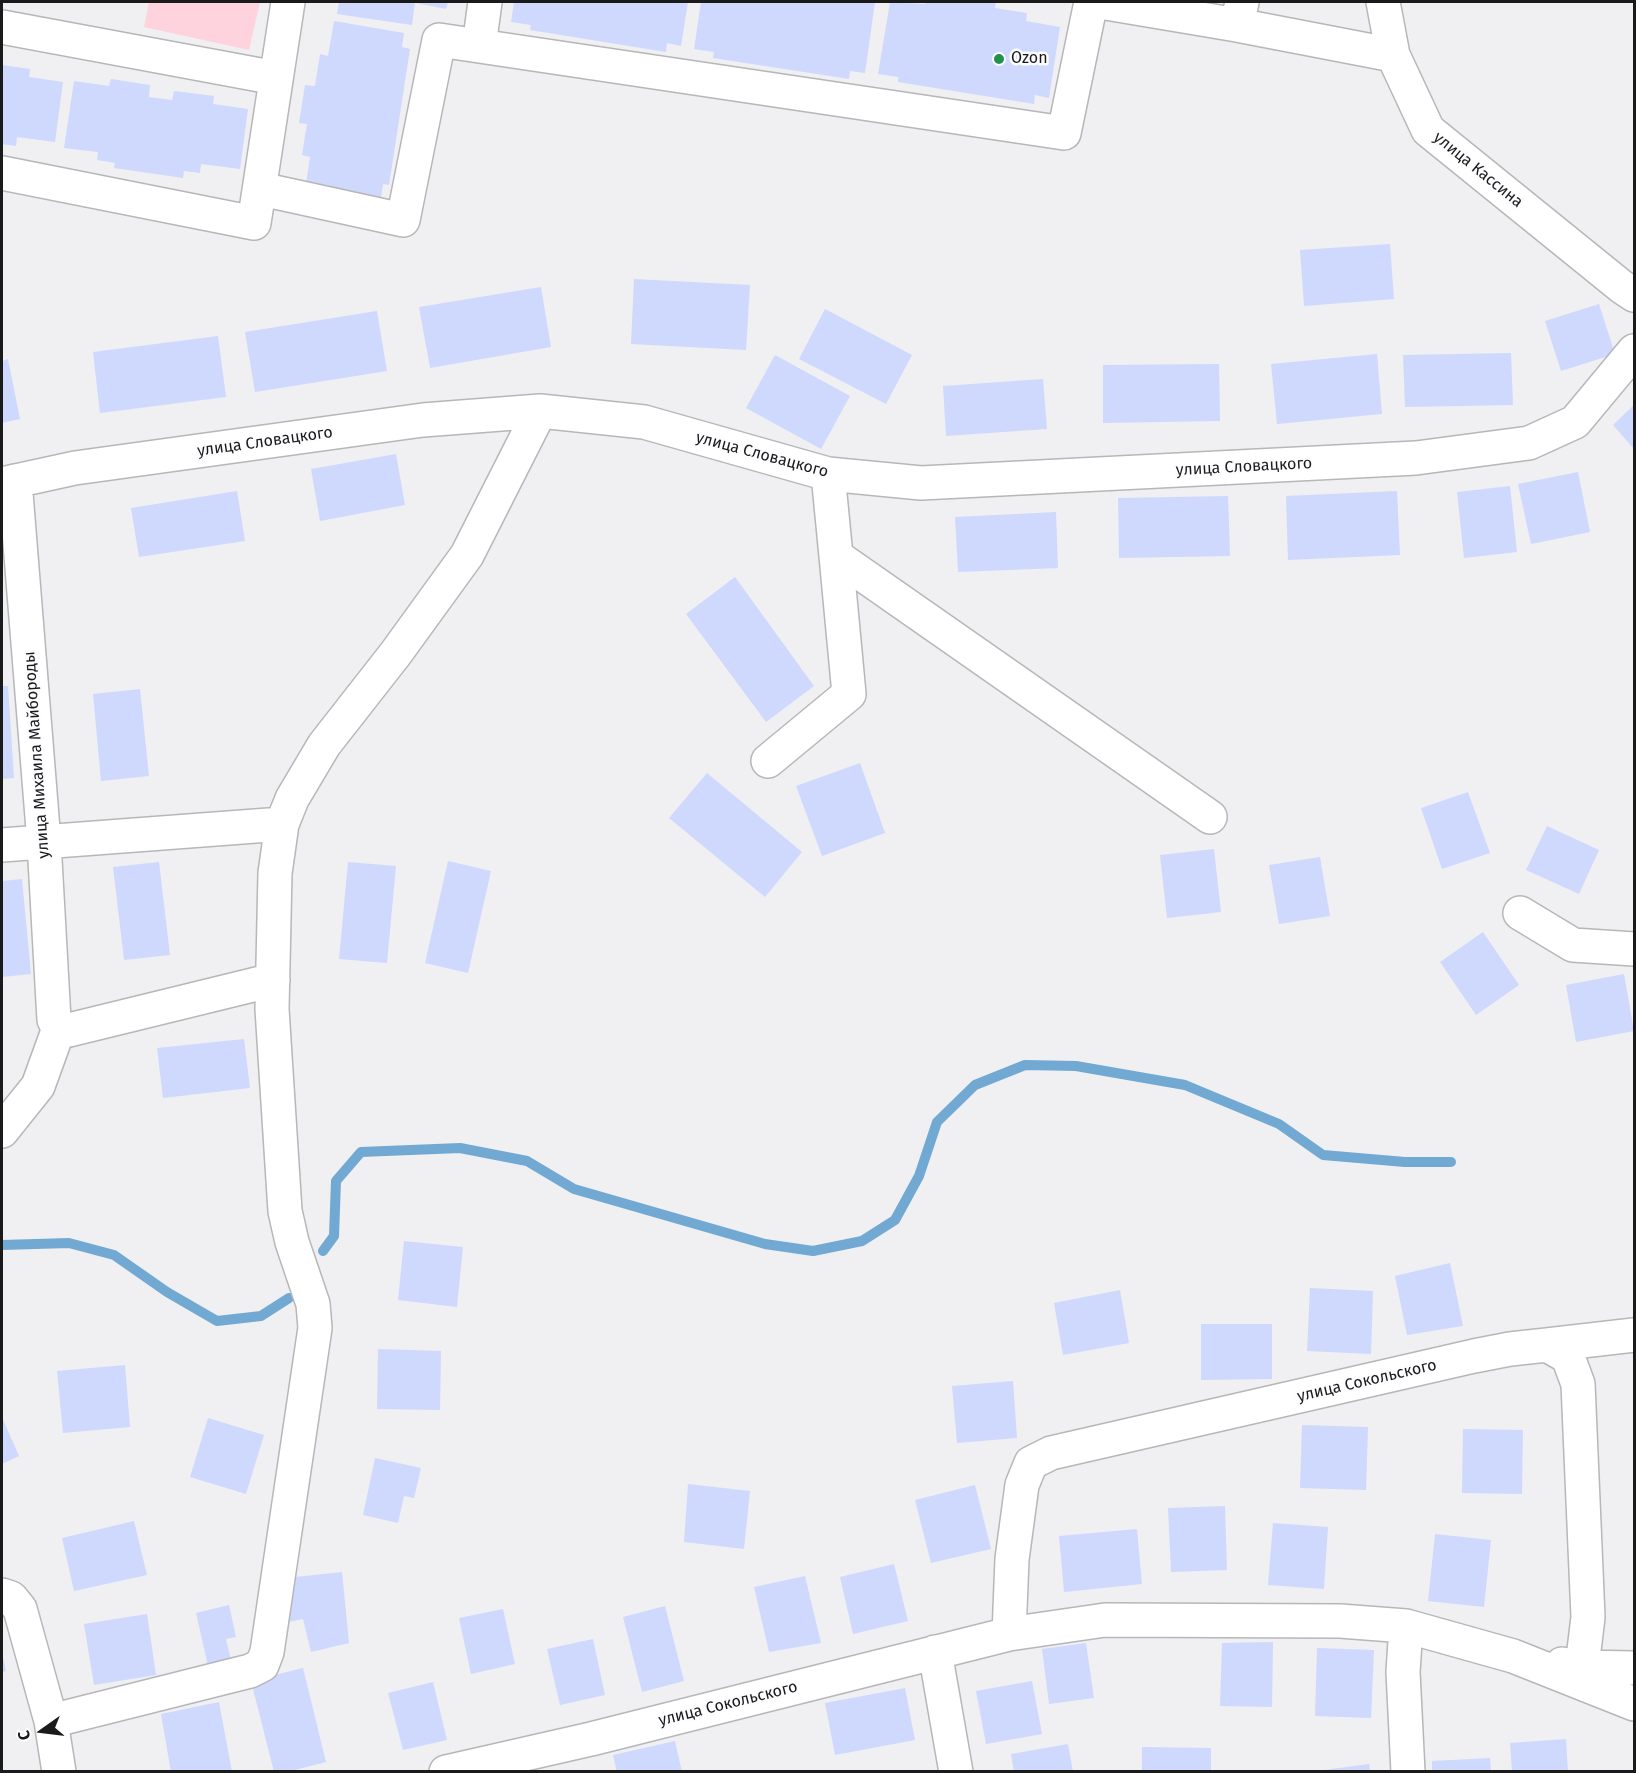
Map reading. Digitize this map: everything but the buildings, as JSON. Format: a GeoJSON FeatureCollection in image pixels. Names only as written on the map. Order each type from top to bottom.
{"type":"FeatureCollection","features":[{"type":"Feature","properties":{"kind":"street"},"geometry":{"type":"LineString","coordinates":[[2,173],[254,223],[288,2]]}},
{"type":"Feature","properties":{"kind":"street"},"geometry":{"type":"LineString","coordinates":[[479,46],[485,2]]}},
{"type":"Feature","properties":{"kind":"street"},"geometry":{"type":"LineString","coordinates":[[261,189],[404,220],[440,40],[1064,133],[1092,2]]}},
{"type":"Feature","properties":{"kind":"street"},"geometry":{"type":"LineString","coordinates":[[1100,2],[1239,13],[1394,55]]}},
{"type":"Feature","properties":{"kind":"street","name":"улица Кассина"},"geometry":{"type":"LineString","coordinates":[[1383,2],[1394,55],[1428,130],[1622,287],[1635,295]]}},
{"type":"Feature","properties":{"kind":"street"},"geometry":{"type":"LineString","coordinates":[[2,27],[276,78]]}},
{"type":"Feature","properties":{"kind":"street","name":"улица Словацкого"},"geometry":{"type":"LineString","coordinates":[[8,483],[75,468],[423,420],[540,411],[644,422],[828,474],[921,483],[1416,458],[1529,443],[1575,422],[1635,351]]}},
{"type":"Feature","properties":{"kind":"street"},"geometry":{"type":"LineString","coordinates":[[51,1722],[250,1671],[262,1665],[267,1652],[315,1328],[313,1304],[292,1242],[285,1211],[272,1009],[275,873],[282,824],[292,799],[324,745],[396,653],[467,555],[540,411]]}},
{"type":"Feature","properties":{"kind":"street"},"geometry":{"type":"LineString","coordinates":[[768,761],[849,694],[828,474]]}},
{"type":"Feature","properties":{"kind":"street","name":"улица Михаила Майбороды"},"geometry":{"type":"LineString","coordinates":[[8,483],[44,842],[54,1020],[59,1028]]}},
{"type":"Feature","properties":{"kind":"street"},"geometry":{"type":"LineString","coordinates":[[836,556],[1210,817]]}},
{"type":"Feature","properties":{"kind":"street"},"geometry":{"type":"LineString","coordinates":[[2,845],[282,824]]}},
{"type":"Feature","properties":{"kind":"street"},"geometry":{"type":"LineString","coordinates":[[1520,913],[1573,945],[1635,949]]}},
{"type":"Feature","properties":{"kind":"street"},"geometry":{"type":"LineString","coordinates":[[2,1131],[38,1086],[59,1028],[69,1030],[273,980]]}},
{"type":"Feature","properties":{"kind":"street","name":"улица Сокольского"},"geometry":{"type":"LineString","coordinates":[[1009,1634],[1012,1560],[1022,1485],[1031,1463],[1051,1453],[1474,1356],[1510,1349],[1635,1335]]}},
{"type":"Feature","properties":{"kind":"street"},"geometry":{"type":"LineString","coordinates":[[1547,1345],[1568,1357],[1578,1384],[1588,1617],[1582,1667]]}},
{"type":"Feature","properties":{"kind":"street"},"geometry":{"type":"LineString","coordinates":[[11,1602],[51,1722],[59,1772]]}},
{"type":"Feature","properties":{"kind":"street","name":"улица Сокольского"},"geometry":{"type":"LineString","coordinates":[[462,1769],[1009,1634],[1105,1620],[1340,1621],[1406,1626],[1513,1656],[1635,1704]]}},
{"type":"Feature","properties":{"kind":"street"},"geometry":{"type":"LineString","coordinates":[[1406,1626],[1403,1672],[1408,1772]]}},
{"type":"Feature","properties":{"kind":"street"},"geometry":{"type":"LineString","coordinates":[[935,1652],[956,1772]]}},
{"type":"Feature","properties":{"kind":"street"},"geometry":{"type":"LineString","coordinates":[[1513,1656],[1582,1667],[1635,1668]]}},
{"type":"Feature","properties":{"kind":"shaded area"},"geometry":{"type":"Polygon","coordinates":[[[149,2],[260,2],[249,50],[144,27],[149,2]]]}},
{"type":"Feature","properties":{"kind":"waterway"},"geometry":{"type":"LineString","coordinates":[[323,1251],[334,1236],[336,1181],[361,1152],[460,1148],[527,1161],[574,1189],[765,1244],[813,1251],[862,1241],[895,1220],[919,1176],[937,1122],[975,1085],[1025,1065],[1076,1066],[1185,1085],[1279,1124],[1323,1155],[1405,1162],[1451,1162]]}},
{"type":"Feature","properties":{"kind":"waterway"},"geometry":{"type":"LineString","coordinates":[[2,1245],[69,1243],[114,1255],[167,1292],[217,1321],[261,1316],[289,1298]]}},
{"type":"Feature","properties":{"kind":"place","name":"Ozon"},"geometry":{"type":"Point","coordinates":[999,59]}}]}
